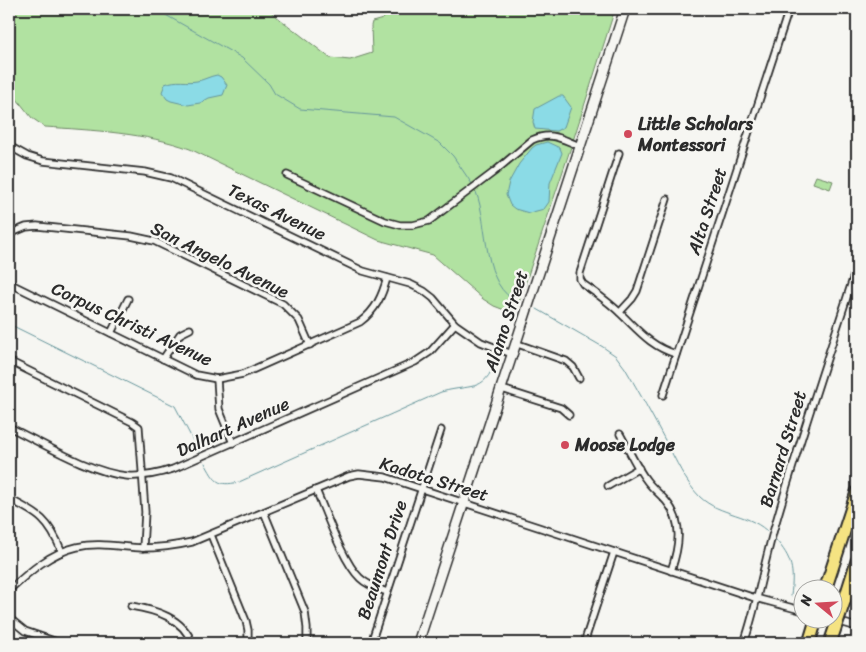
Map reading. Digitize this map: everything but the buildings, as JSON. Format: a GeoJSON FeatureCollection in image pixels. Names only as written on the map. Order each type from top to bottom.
{"type":"FeatureCollection","features":[{"type":"Feature","properties":{"kind":"highway"},"geometry":{"type":"LineString","coordinates":[[829,580],[857,492]]}},
{"type":"Feature","properties":{"kind":"highway"},"geometry":{"type":"LineString","coordinates":[[831,642],[857,561]]}},
{"type":"Feature","properties":{"kind":"main road","name":"Alamo Street"},"geometry":{"type":"LineString","coordinates":[[418,643],[625,9]]}},
{"type":"Feature","properties":{"kind":"street","name":"Alta Street"},"geometry":{"type":"LineString","coordinates":[[663,395],[789,9]]}},
{"type":"Feature","properties":{"kind":"street"},"geometry":{"type":"LineString","coordinates":[[287,175],[385,221],[400,225],[412,225],[429,221],[453,204],[532,140],[543,135],[552,136],[580,146]]}},
{"type":"Feature","properties":{"kind":"street","name":"Texas Avenue"},"geometry":{"type":"LineString","coordinates":[[9,146],[27,156],[43,161],[145,172],[171,178],[363,271],[410,284],[424,291],[433,298],[455,324],[481,342],[512,354]]}},
{"type":"Feature","properties":{"kind":"street"},"geometry":{"type":"LineString","coordinates":[[619,153],[580,273],[580,279],[583,284],[620,312],[647,340],[657,347],[676,354]]}},
{"type":"Feature","properties":{"kind":"street"},"geometry":{"type":"LineString","coordinates":[[620,312],[632,300],[637,291],[667,199]]}},
{"type":"Feature","properties":{"kind":"street","name":"San Angelo Avenue"},"geometry":{"type":"LineString","coordinates":[[9,234],[26,227],[37,226],[131,236],[154,241],[283,304],[299,320],[310,345]]}},
{"type":"Feature","properties":{"kind":"street","name":"Barnard Street"},"geometry":{"type":"LineString","coordinates":[[744,643],[773,531],[806,421],[857,266]]}},
{"type":"Feature","properties":{"kind":"street","name":"Corpus Christi Avenue"},"geometry":{"type":"LineString","coordinates":[[9,284],[196,374],[217,378],[243,374],[354,325],[366,317],[379,301],[387,278]]}},
{"type":"Feature","properties":{"kind":"street"},"geometry":{"type":"LineString","coordinates":[[111,334],[128,299]]}},
{"type":"Feature","properties":{"kind":"street","name":"Dalhart Avenue"},"geometry":{"type":"LineString","coordinates":[[9,427],[96,469],[115,474],[142,476],[173,469],[416,362],[430,352],[455,324]]}},
{"type":"Feature","properties":{"kind":"street"},"geometry":{"type":"LineString","coordinates":[[163,359],[180,334],[190,329]]}},
{"type":"Feature","properties":{"kind":"street"},"geometry":{"type":"LineString","coordinates":[[515,344],[566,361],[573,367],[579,378]]}},
{"type":"Feature","properties":{"kind":"street"},"geometry":{"type":"LineString","coordinates":[[9,361],[132,422],[138,427],[140,432],[145,512],[143,548]]}},
{"type":"Feature","properties":{"kind":"street"},"geometry":{"type":"LineString","coordinates":[[217,378],[219,409],[233,443]]}},
{"type":"Feature","properties":{"kind":"street"},"geometry":{"type":"LineString","coordinates":[[502,389],[561,408],[569,415]]}},
{"type":"Feature","properties":{"kind":"street","name":"Beaumont Drive"},"geometry":{"type":"LineString","coordinates":[[371,643],[441,430]]}},
{"type":"Feature","properties":{"kind":"street"},"geometry":{"type":"LineString","coordinates":[[620,434],[639,468],[650,484],[666,500],[675,516],[679,544],[672,571]]}},
{"type":"Feature","properties":{"kind":"street"},"geometry":{"type":"LineString","coordinates":[[608,486],[639,468]]}},
{"type":"Feature","properties":{"kind":"street","name":"Kadota Street"},"geometry":{"type":"LineString","coordinates":[[9,590],[36,566],[76,547],[90,545],[143,548],[176,546],[211,535],[349,476],[360,474],[385,477],[672,571],[794,608]]}},
{"type":"Feature","properties":{"kind":"street"},"geometry":{"type":"LineString","coordinates":[[316,490],[349,564],[361,579],[373,587],[388,592]]}},
{"type":"Feature","properties":{"kind":"street"},"geometry":{"type":"LineString","coordinates":[[9,500],[33,512],[42,519],[56,537],[62,552]]}},
{"type":"Feature","properties":{"kind":"street"},"geometry":{"type":"LineString","coordinates":[[264,512],[305,612],[307,643]]}},
{"type":"Feature","properties":{"kind":"street"},"geometry":{"type":"LineString","coordinates":[[211,535],[246,621],[248,643]]}},
{"type":"Feature","properties":{"kind":"street"},"geometry":{"type":"LineString","coordinates":[[584,643],[614,552]]}},
{"type":"Feature","properties":{"kind":"street"},"geometry":{"type":"LineString","coordinates":[[131,606],[143,608],[171,618],[184,628],[192,643]]}},
{"type":"Feature","properties":{"kind":"street"},"geometry":{"type":"LineString","coordinates":[[9,618],[25,631],[60,643]]}},
{"type":"Feature","properties":{"kind":"street"},"geometry":{"type":"LineString","coordinates":[[844,623],[857,627]]}},
{"type":"Feature","properties":{"kind":"green space"},"geometry":{"type":"Polygon","coordinates":[[[9,9],[267,9],[330,58],[350,60],[372,53],[372,22],[383,19],[388,9],[615,9],[515,314],[494,306],[483,299],[433,255],[378,240],[190,149],[156,139],[137,136],[45,127],[32,118],[9,89],[9,9]]]}},
{"type":"Feature","properties":{"kind":"green space"},"geometry":{"type":"Polygon","coordinates":[[[816,176],[833,181],[830,189],[813,183],[816,176]]]}},
{"type":"Feature","properties":{"kind":"water"},"geometry":{"type":"Polygon","coordinates":[[[217,75],[227,85],[223,95],[209,98],[200,103],[188,105],[171,101],[162,92],[165,84],[177,81],[197,81],[217,75]]]}},
{"type":"Feature","properties":{"kind":"water"},"geometry":{"type":"Polygon","coordinates":[[[559,96],[563,96],[571,107],[564,127],[556,131],[535,129],[533,122],[535,109],[559,96]]]}},
{"type":"Feature","properties":{"kind":"water"},"geometry":{"type":"Polygon","coordinates":[[[547,142],[560,148],[562,153],[550,183],[549,202],[544,209],[529,213],[515,209],[510,205],[506,195],[509,182],[519,164],[532,148],[547,142]]]}},
{"type":"Feature","properties":{"kind":"waterway"},"geometry":{"type":"LineString","coordinates":[[155,9],[242,58],[269,84],[275,94],[300,109],[394,117],[440,143],[453,156],[472,184]]}},
{"type":"Feature","properties":{"kind":"waterway"},"geometry":{"type":"LineString","coordinates":[[476,192],[492,269],[498,283],[507,295],[519,302]]}},
{"type":"Feature","properties":{"kind":"waterway"},"geometry":{"type":"LineString","coordinates":[[537,309],[616,356],[625,368],[685,478],[700,497],[717,508],[754,522],[770,534]]}},
{"type":"Feature","properties":{"kind":"waterway"},"geometry":{"type":"LineString","coordinates":[[9,324],[175,406],[199,452]]}},
{"type":"Feature","properties":{"kind":"waterway"},"geometry":{"type":"LineString","coordinates":[[205,463],[214,478],[221,483],[239,482],[441,392],[478,385],[489,376],[498,354]]}},
{"type":"Feature","properties":{"kind":"waterway"},"geometry":{"type":"LineString","coordinates":[[775,539],[786,553],[791,565],[791,596]]}},
{"type":"Feature","properties":{"kind":"place","name":"Little Scholars Montessori"},"geometry":{"type":"Point","coordinates":[628,134]}},
{"type":"Feature","properties":{"kind":"place","name":"Moose Lodge"},"geometry":{"type":"Point","coordinates":[565,445]}}]}
